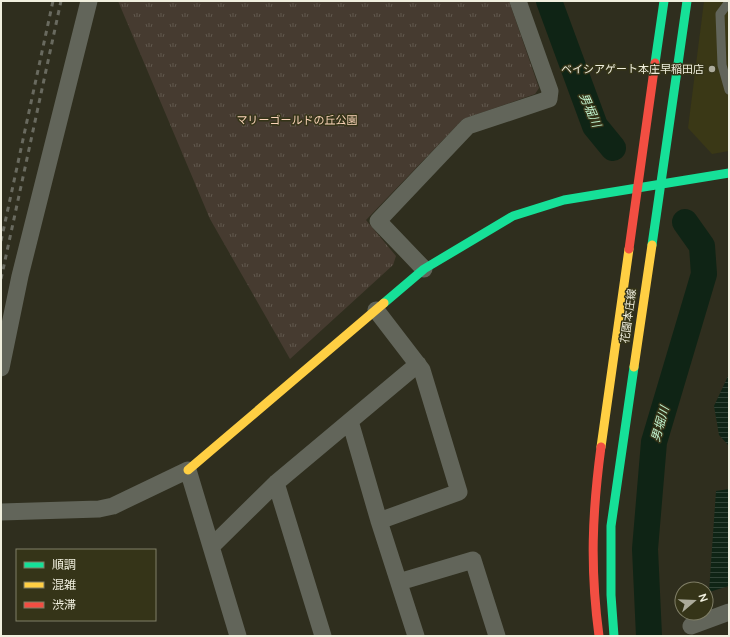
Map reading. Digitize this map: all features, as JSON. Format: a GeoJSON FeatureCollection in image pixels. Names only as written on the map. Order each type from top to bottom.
{"type":"FeatureCollection","features":[{"type":"Feature","properties":{"kind":"main road","name":"花園本庄線"},"geometry":{"type":"LineString","coordinates":[[599,636],[592,549],[594,498],[664,1]]}},
{"type":"Feature","properties":{"kind":"main road","name":"花園本庄線"},"geometry":{"type":"LineString","coordinates":[[614,636],[611,613],[611,526],[665,183],[686,1]]}},
{"type":"Feature","properties":{"kind":"main road"},"geometry":{"type":"LineString","coordinates":[[188,470],[424,269],[513,216],[564,200],[729,173]]}},
{"type":"Feature","properties":{"kind":"street"},"geometry":{"type":"LineString","coordinates":[[1,368],[20,276],[89,1]]}},
{"type":"Feature","properties":{"kind":"street"},"geometry":{"type":"LineString","coordinates":[[424,269],[378,221],[468,126],[549,99],[550,92],[518,1]]}},
{"type":"Feature","properties":{"kind":"street"},"geometry":{"type":"LineString","coordinates":[[376,310],[422,370],[459,492],[379,521]]}},
{"type":"Feature","properties":{"kind":"street"},"geometry":{"type":"LineString","coordinates":[[212,546],[276,483],[418,364]]}},
{"type":"Feature","properties":{"kind":"street"},"geometry":{"type":"LineString","coordinates":[[350,421],[379,521],[416,636]]}},
{"type":"Feature","properties":{"kind":"street"},"geometry":{"type":"LineString","coordinates":[[1,512],[99,508],[113,506],[188,470],[238,636]]}},
{"type":"Feature","properties":{"kind":"street"},"geometry":{"type":"LineString","coordinates":[[276,483],[323,636]]}},
{"type":"Feature","properties":{"kind":"street"},"geometry":{"type":"LineString","coordinates":[[399,582],[472,560],[497,636]]}},
{"type":"Feature","properties":{"kind":"street"},"geometry":{"type":"LineString","coordinates":[[690,631],[729,612]]}},
{"type":"Feature","properties":{"kind":"lane"},"geometry":{"type":"LineString","coordinates":[[729,2],[720,14],[722,65],[729,90]]}},
{"type":"Feature","properties":{"kind":"shaded area","name":"ベイシアゲート本庄早稲田店"},"geometry":{"type":"Polygon","coordinates":[[[704,1],[729,1],[729,151],[712,154],[688,128],[704,1]]]}},
{"type":"Feature","properties":{"kind":"shaded area"},"geometry":{"type":"Polygon","coordinates":[[[729,374],[729,446],[719,435],[714,406],[729,374]]]}},
{"type":"Feature","properties":{"kind":"shaded area"},"geometry":{"type":"Polygon","coordinates":[[[729,489],[729,586],[714,590],[714,581],[710,581],[716,491],[729,489]]]}},
{"type":"Feature","properties":{"kind":"green space","name":"マリーゴールドの丘公園"},"geometry":{"type":"Polygon","coordinates":[[[118,1],[509,1],[539,88],[535,94],[463,119],[366,220],[396,256],[393,265],[290,359],[210,219],[118,1]]]}},
{"type":"Feature","properties":{"kind":"waterway","name":"男堀川"},"geometry":{"type":"LineString","coordinates":[[549,1],[595,126],[613,148]]}},
{"type":"Feature","properties":{"kind":"waterway","name":"男堀川"},"geometry":{"type":"LineString","coordinates":[[649,636],[645,549],[654,442],[704,274],[702,246],[685,222]]}},
{"type":"Feature","properties":{"kind":"railway"},"geometry":{"type":"LineString","coordinates":[[1,241],[53,1]]}},
{"type":"Feature","properties":{"kind":"railway"},"geometry":{"type":"LineString","coordinates":[[1,279],[61,1]]}},
{"type":"Feature","properties":{"kind":"traffic: fast"},"geometry":{"type":"LineString","coordinates":[[655,63],[664,1]]}},
{"type":"Feature","properties":{"kind":"traffic: fast"},"geometry":{"type":"LineString","coordinates":[[652,245],[687,1]]}},
{"type":"Feature","properties":{"kind":"traffic: fast"},"geometry":{"type":"LineString","coordinates":[[384,303],[424,269],[513,216],[564,200],[729,173]]}},
{"type":"Feature","properties":{"kind":"traffic: fast"},"geometry":{"type":"LineString","coordinates":[[614,636],[611,595],[611,526],[634,367]]}},
{"type":"Feature","properties":{"kind":"traffic: slow"},"geometry":{"type":"LineString","coordinates":[[634,367],[652,245]]}},
{"type":"Feature","properties":{"kind":"traffic: slow"},"geometry":{"type":"LineString","coordinates":[[601,447],[629,249]]}},
{"type":"Feature","properties":{"kind":"traffic: slow"},"geometry":{"type":"LineString","coordinates":[[188,470],[384,303]]}},
{"type":"Feature","properties":{"kind":"traffic: jam"},"geometry":{"type":"LineString","coordinates":[[629,249],[655,63]]}},
{"type":"Feature","properties":{"kind":"traffic: jam"},"geometry":{"type":"LineString","coordinates":[[599,636],[594,588],[593,542],[601,447]]}},
{"type":"Feature","properties":{"kind":"place","name":"ベイシアゲート本庄早稲田店"},"geometry":{"type":"Point","coordinates":[712,69]}}]}
